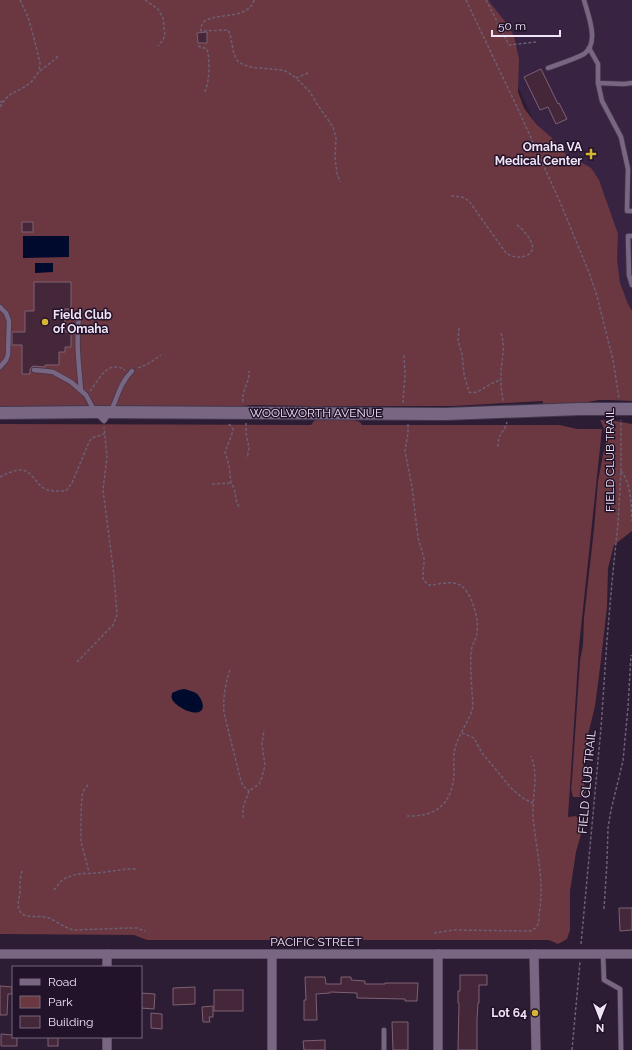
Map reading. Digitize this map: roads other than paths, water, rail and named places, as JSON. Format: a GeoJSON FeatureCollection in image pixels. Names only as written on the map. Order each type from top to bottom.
{"type":"FeatureCollection","features":[{"type":"Feature","properties":{"kind":"street","name":"WOOLWORTH AVENUE"},"geometry":{"type":"LineString","coordinates":[[0,413],[95,412],[107,417],[406,418],[453,413],[507,417],[580,409],[632,409]]}},
{"type":"Feature","properties":{"kind":"street","name":"PACIFIC STREET"},"geometry":{"type":"LineString","coordinates":[[0,954],[632,954]]}},
{"type":"Feature","properties":{"kind":"street"},"geometry":{"type":"LineString","coordinates":[[107,954],[107,966]]}},
{"type":"Feature","properties":{"kind":"street"},"geometry":{"type":"LineString","coordinates":[[272,954],[272,1050]]}},
{"type":"Feature","properties":{"kind":"street"},"geometry":{"type":"LineString","coordinates":[[438,954],[438,1050]]}},
{"type":"Feature","properties":{"kind":"street"},"geometry":{"type":"LineString","coordinates":[[534,954],[536,1050]]}},
{"type":"Feature","properties":{"kind":"street"},"geometry":{"type":"LineString","coordinates":[[107,1038],[107,1050]]}},
{"type":"Feature","properties":{"kind":"lane"},"geometry":{"type":"LineString","coordinates":[[548,68],[585,53],[589,48],[591,44],[592,29],[584,0]]}},
{"type":"Feature","properties":{"kind":"lane"},"geometry":{"type":"LineString","coordinates":[[589,48],[598,64],[598,83],[602,101],[621,137],[628,169],[626,211],[632,211]]}},
{"type":"Feature","properties":{"kind":"lane"},"geometry":{"type":"LineString","coordinates":[[598,83],[632,83]]}},
{"type":"Feature","properties":{"kind":"lane"},"geometry":{"type":"LineString","coordinates":[[632,236],[628,236],[630,260],[629,275],[632,285]]}},
{"type":"Feature","properties":{"kind":"lane"},"geometry":{"type":"LineString","coordinates":[[0,306],[6,313],[9,321],[9,348],[6,360],[0,367]]}},
{"type":"Feature","properties":{"kind":"lane"},"geometry":{"type":"LineString","coordinates":[[80,312],[78,322],[78,358],[81,390]]}},
{"type":"Feature","properties":{"kind":"lane"},"geometry":{"type":"LineString","coordinates":[[34,370],[45,371],[61,376],[71,382],[86,395],[95,412]]}},
{"type":"Feature","properties":{"kind":"lane"},"geometry":{"type":"LineString","coordinates":[[107,417],[119,389],[132,371]]}},
{"type":"Feature","properties":{"kind":"lane"},"geometry":{"type":"LineString","coordinates":[[603,954],[604,980],[620,990],[621,1050]]}},
{"type":"Feature","properties":{"kind":"lane"},"geometry":{"type":"LineString","coordinates":[[384,1030],[384,1050]]}},
{"type":"Feature","properties":{"kind":"water"},"geometry":{"type":"Polygon","coordinates":[[[23,236],[69,236],[69,257],[23,258],[23,236]]]}},
{"type":"Feature","properties":{"kind":"water"},"geometry":{"type":"Polygon","coordinates":[[[35,263],[53,263],[53,272],[35,273],[35,263]]]}},
{"type":"Feature","properties":{"kind":"water"},"geometry":{"type":"Polygon","coordinates":[[[184,689],[198,695],[203,706],[199,712],[196,713],[188,711],[174,702],[172,693],[184,689]]]}},
{"type":"Feature","properties":{"kind":"place","name":"Omaha VA Medical Center"},"geometry":{"type":"Point","coordinates":[591,154]}},
{"type":"Feature","properties":{"kind":"place","name":"Field Club of Omaha"},"geometry":{"type":"Point","coordinates":[45,322]}},
{"type":"Feature","properties":{"kind":"place","name":"Lot 64"},"geometry":{"type":"Point","coordinates":[535,1013]}}]}
